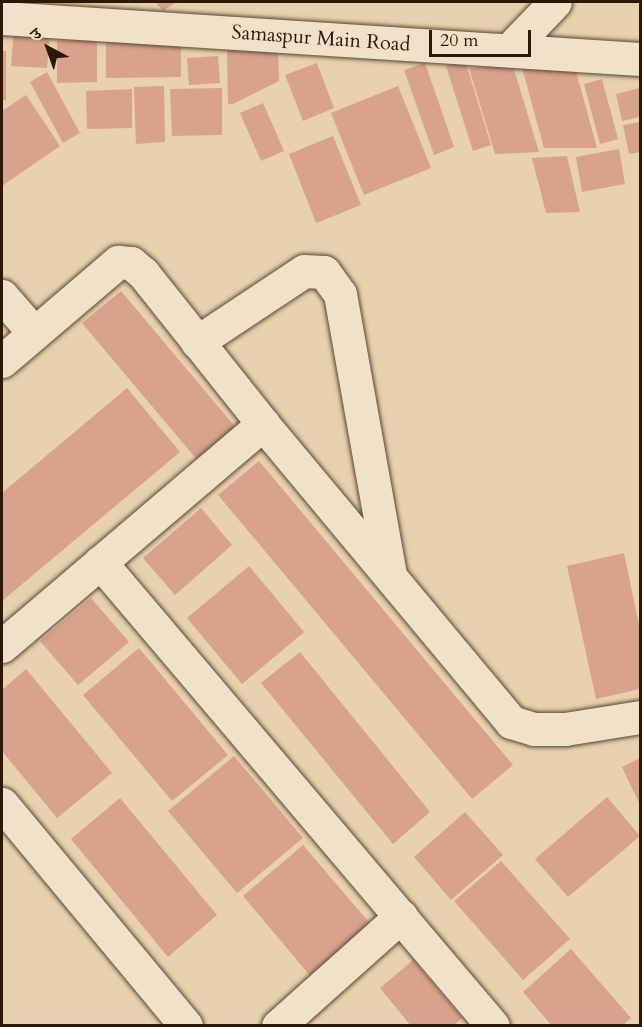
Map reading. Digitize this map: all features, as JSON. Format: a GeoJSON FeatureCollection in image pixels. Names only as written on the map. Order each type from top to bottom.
{"type":"FeatureCollection","features":[{"type":"Feature","properties":{"kind":"street"},"geometry":{"type":"LineString","coordinates":[[144,2],[168,28]]}},
{"type":"Feature","properties":{"kind":"street"},"geometry":{"type":"LineString","coordinates":[[509,50],[555,2]]}},
{"type":"Feature","properties":{"kind":"street","name":"Samaspur Main Road"},"geometry":{"type":"LineString","coordinates":[[2,18],[640,59]]}},
{"type":"Feature","properties":{"kind":"street"},"geometry":{"type":"LineString","coordinates":[[2,361],[118,262],[131,263],[143,273],[263,424],[511,722],[534,729],[565,729],[640,717]]}},
{"type":"Feature","properties":{"kind":"street"},"geometry":{"type":"LineString","coordinates":[[197,342],[304,271],[324,272],[340,294],[390,576]]}},
{"type":"Feature","properties":{"kind":"street"},"geometry":{"type":"LineString","coordinates":[[2,296],[34,333]]}},
{"type":"Feature","properties":{"kind":"street"},"geometry":{"type":"LineString","coordinates":[[2,646],[263,424]]}},
{"type":"Feature","properties":{"kind":"street"},"geometry":{"type":"LineString","coordinates":[[100,562],[493,1026]]}},
{"type":"Feature","properties":{"kind":"street"},"geometry":{"type":"LineString","coordinates":[[2,804],[186,1026]]}},
{"type":"Feature","properties":{"kind":"street"},"geometry":{"type":"LineString","coordinates":[[278,1026],[400,916]]}},
{"type":"Feature","properties":{"kind":"building"},"geometry":{"type":"Polygon","coordinates":[[[155,2],[176,2],[163,11],[155,2]]]}},
{"type":"Feature","properties":{"kind":"building"},"geometry":{"type":"Polygon","coordinates":[[[14,27],[50,30],[47,68],[11,66],[14,27]]]}},
{"type":"Feature","properties":{"kind":"building"},"geometry":{"type":"Polygon","coordinates":[[[97,40],[97,82],[57,83],[57,41],[97,40]]]}},
{"type":"Feature","properties":{"kind":"building"},"geometry":{"type":"Polygon","coordinates":[[[106,42],[181,43],[181,77],[106,78],[106,42]]]}},
{"type":"Feature","properties":{"kind":"building"},"geometry":{"type":"Polygon","coordinates":[[[278,49],[279,81],[233,104],[228,104],[227,50],[278,49]]]}},
{"type":"Feature","properties":{"kind":"building"},"geometry":{"type":"Polygon","coordinates":[[[2,51],[6,51],[6,100],[2,100],[2,51]]]}},
{"type":"Feature","properties":{"kind":"building"},"geometry":{"type":"Polygon","coordinates":[[[218,56],[220,83],[189,85],[187,58],[218,56]]]}},
{"type":"Feature","properties":{"kind":"building"},"geometry":{"type":"Polygon","coordinates":[[[465,60],[491,145],[473,151],[446,66],[465,60]]]}},
{"type":"Feature","properties":{"kind":"building"},"geometry":{"type":"Polygon","coordinates":[[[317,63],[334,108],[303,121],[285,75],[317,63]]]}},
{"type":"Feature","properties":{"kind":"building"},"geometry":{"type":"Polygon","coordinates":[[[425,63],[454,147],[434,155],[404,70],[425,63]]]}},
{"type":"Feature","properties":{"kind":"building"},"geometry":{"type":"Polygon","coordinates":[[[521,64],[574,64],[597,148],[544,148],[521,64]]]}},
{"type":"Feature","properties":{"kind":"building"},"geometry":{"type":"Polygon","coordinates":[[[513,66],[539,152],[495,154],[469,68],[513,66]]]}},
{"type":"Feature","properties":{"kind":"building"},"geometry":{"type":"Polygon","coordinates":[[[47,72],[80,133],[63,143],[30,82],[47,72]]]}},
{"type":"Feature","properties":{"kind":"building"},"geometry":{"type":"Polygon","coordinates":[[[602,79],[618,139],[600,144],[584,84],[602,79]]]}},
{"type":"Feature","properties":{"kind":"building"},"geometry":{"type":"Polygon","coordinates":[[[164,86],[165,142],[136,144],[134,87],[164,86]]]}},
{"type":"Feature","properties":{"kind":"building"},"geometry":{"type":"Polygon","coordinates":[[[398,86],[431,168],[364,195],[331,113],[398,86]]]}},
{"type":"Feature","properties":{"kind":"building"},"geometry":{"type":"Polygon","coordinates":[[[222,88],[222,135],[172,136],[170,89],[222,88]]]}},
{"type":"Feature","properties":{"kind":"building"},"geometry":{"type":"Polygon","coordinates":[[[640,88],[640,117],[622,121],[616,94],[640,88]]]}},
{"type":"Feature","properties":{"kind":"building"},"geometry":{"type":"Polygon","coordinates":[[[132,89],[132,128],[87,129],[86,91],[132,89]]]}},
{"type":"Feature","properties":{"kind":"building"},"geometry":{"type":"Polygon","coordinates":[[[26,95],[60,146],[2,186],[2,111],[26,95]]]}},
{"type":"Feature","properties":{"kind":"building"},"geometry":{"type":"Polygon","coordinates":[[[263,103],[284,151],[261,161],[240,113],[263,103]]]}},
{"type":"Feature","properties":{"kind":"building"},"geometry":{"type":"Polygon","coordinates":[[[640,122],[640,152],[629,154],[623,125],[640,122]]]}},
{"type":"Feature","properties":{"kind":"building"},"geometry":{"type":"Polygon","coordinates":[[[333,136],[361,205],[316,223],[289,154],[333,136]]]}},
{"type":"Feature","properties":{"kind":"building"},"geometry":{"type":"Polygon","coordinates":[[[619,149],[625,184],[582,192],[576,157],[619,149]]]}},
{"type":"Feature","properties":{"kind":"building"},"geometry":{"type":"Polygon","coordinates":[[[567,156],[580,212],[546,213],[532,158],[567,156]]]}},
{"type":"Feature","properties":{"kind":"building"},"geometry":{"type":"Polygon","coordinates":[[[121,291],[237,429],[198,461],[82,323],[121,291]]]}},
{"type":"Feature","properties":{"kind":"building"},"geometry":{"type":"Polygon","coordinates":[[[127,388],[180,452],[2,601],[2,493],[127,388]]]}},
{"type":"Feature","properties":{"kind":"building"},"geometry":{"type":"Polygon","coordinates":[[[259,461],[513,765],[472,799],[218,495],[259,461]]]}},
{"type":"Feature","properties":{"kind":"building"},"geometry":{"type":"Polygon","coordinates":[[[201,508],[232,545],[175,595],[143,558],[201,508]]]}},
{"type":"Feature","properties":{"kind":"building"},"geometry":{"type":"Polygon","coordinates":[[[624,553],[640,630],[640,689],[596,699],[567,566],[624,553]]]}},
{"type":"Feature","properties":{"kind":"building"},"geometry":{"type":"Polygon","coordinates":[[[249,566],[304,632],[242,684],[187,618],[249,566]]]}},
{"type":"Feature","properties":{"kind":"building"},"geometry":{"type":"Polygon","coordinates":[[[91,598],[129,642],[78,685],[40,641],[91,598]]]}},
{"type":"Feature","properties":{"kind":"building"},"geometry":{"type":"Polygon","coordinates":[[[139,648],[228,755],[172,801],[83,695],[139,648]]]}},
{"type":"Feature","properties":{"kind":"building"},"geometry":{"type":"Polygon","coordinates":[[[300,652],[430,812],[393,844],[261,683],[300,652]]]}},
{"type":"Feature","properties":{"kind":"building"},"geometry":{"type":"Polygon","coordinates":[[[26,669],[112,773],[57,818],[2,751],[2,690],[26,669]]]}},
{"type":"Feature","properties":{"kind":"building"},"geometry":{"type":"Polygon","coordinates":[[[234,756],[303,838],[237,893],[168,811],[234,756]]]}},
{"type":"Feature","properties":{"kind":"building"},"geometry":{"type":"Polygon","coordinates":[[[640,758],[640,805],[622,767],[640,758]]]}},
{"type":"Feature","properties":{"kind":"building"},"geometry":{"type":"Polygon","coordinates":[[[607,797],[640,836],[568,897],[535,859],[607,797]]]}},
{"type":"Feature","properties":{"kind":"building"},"geometry":{"type":"Polygon","coordinates":[[[120,798],[217,915],[168,957],[71,839],[120,798]]]}},
{"type":"Feature","properties":{"kind":"building"},"geometry":{"type":"Polygon","coordinates":[[[465,812],[503,855],[451,900],[414,857],[465,812]]]}},
{"type":"Feature","properties":{"kind":"building"},"geometry":{"type":"Polygon","coordinates":[[[303,845],[373,927],[312,978],[243,896],[303,845]]]}},
{"type":"Feature","properties":{"kind":"building"},"geometry":{"type":"Polygon","coordinates":[[[501,861],[570,939],[523,980],[454,901],[501,861]]]}},
{"type":"Feature","properties":{"kind":"building"},"geometry":{"type":"Polygon","coordinates":[[[571,949],[631,1018],[622,1026],[552,1026],[523,992],[571,949]]]}},
{"type":"Feature","properties":{"kind":"building"},"geometry":{"type":"Polygon","coordinates":[[[413,960],[462,1018],[453,1026],[411,1026],[380,988],[413,960]]]}}]}
